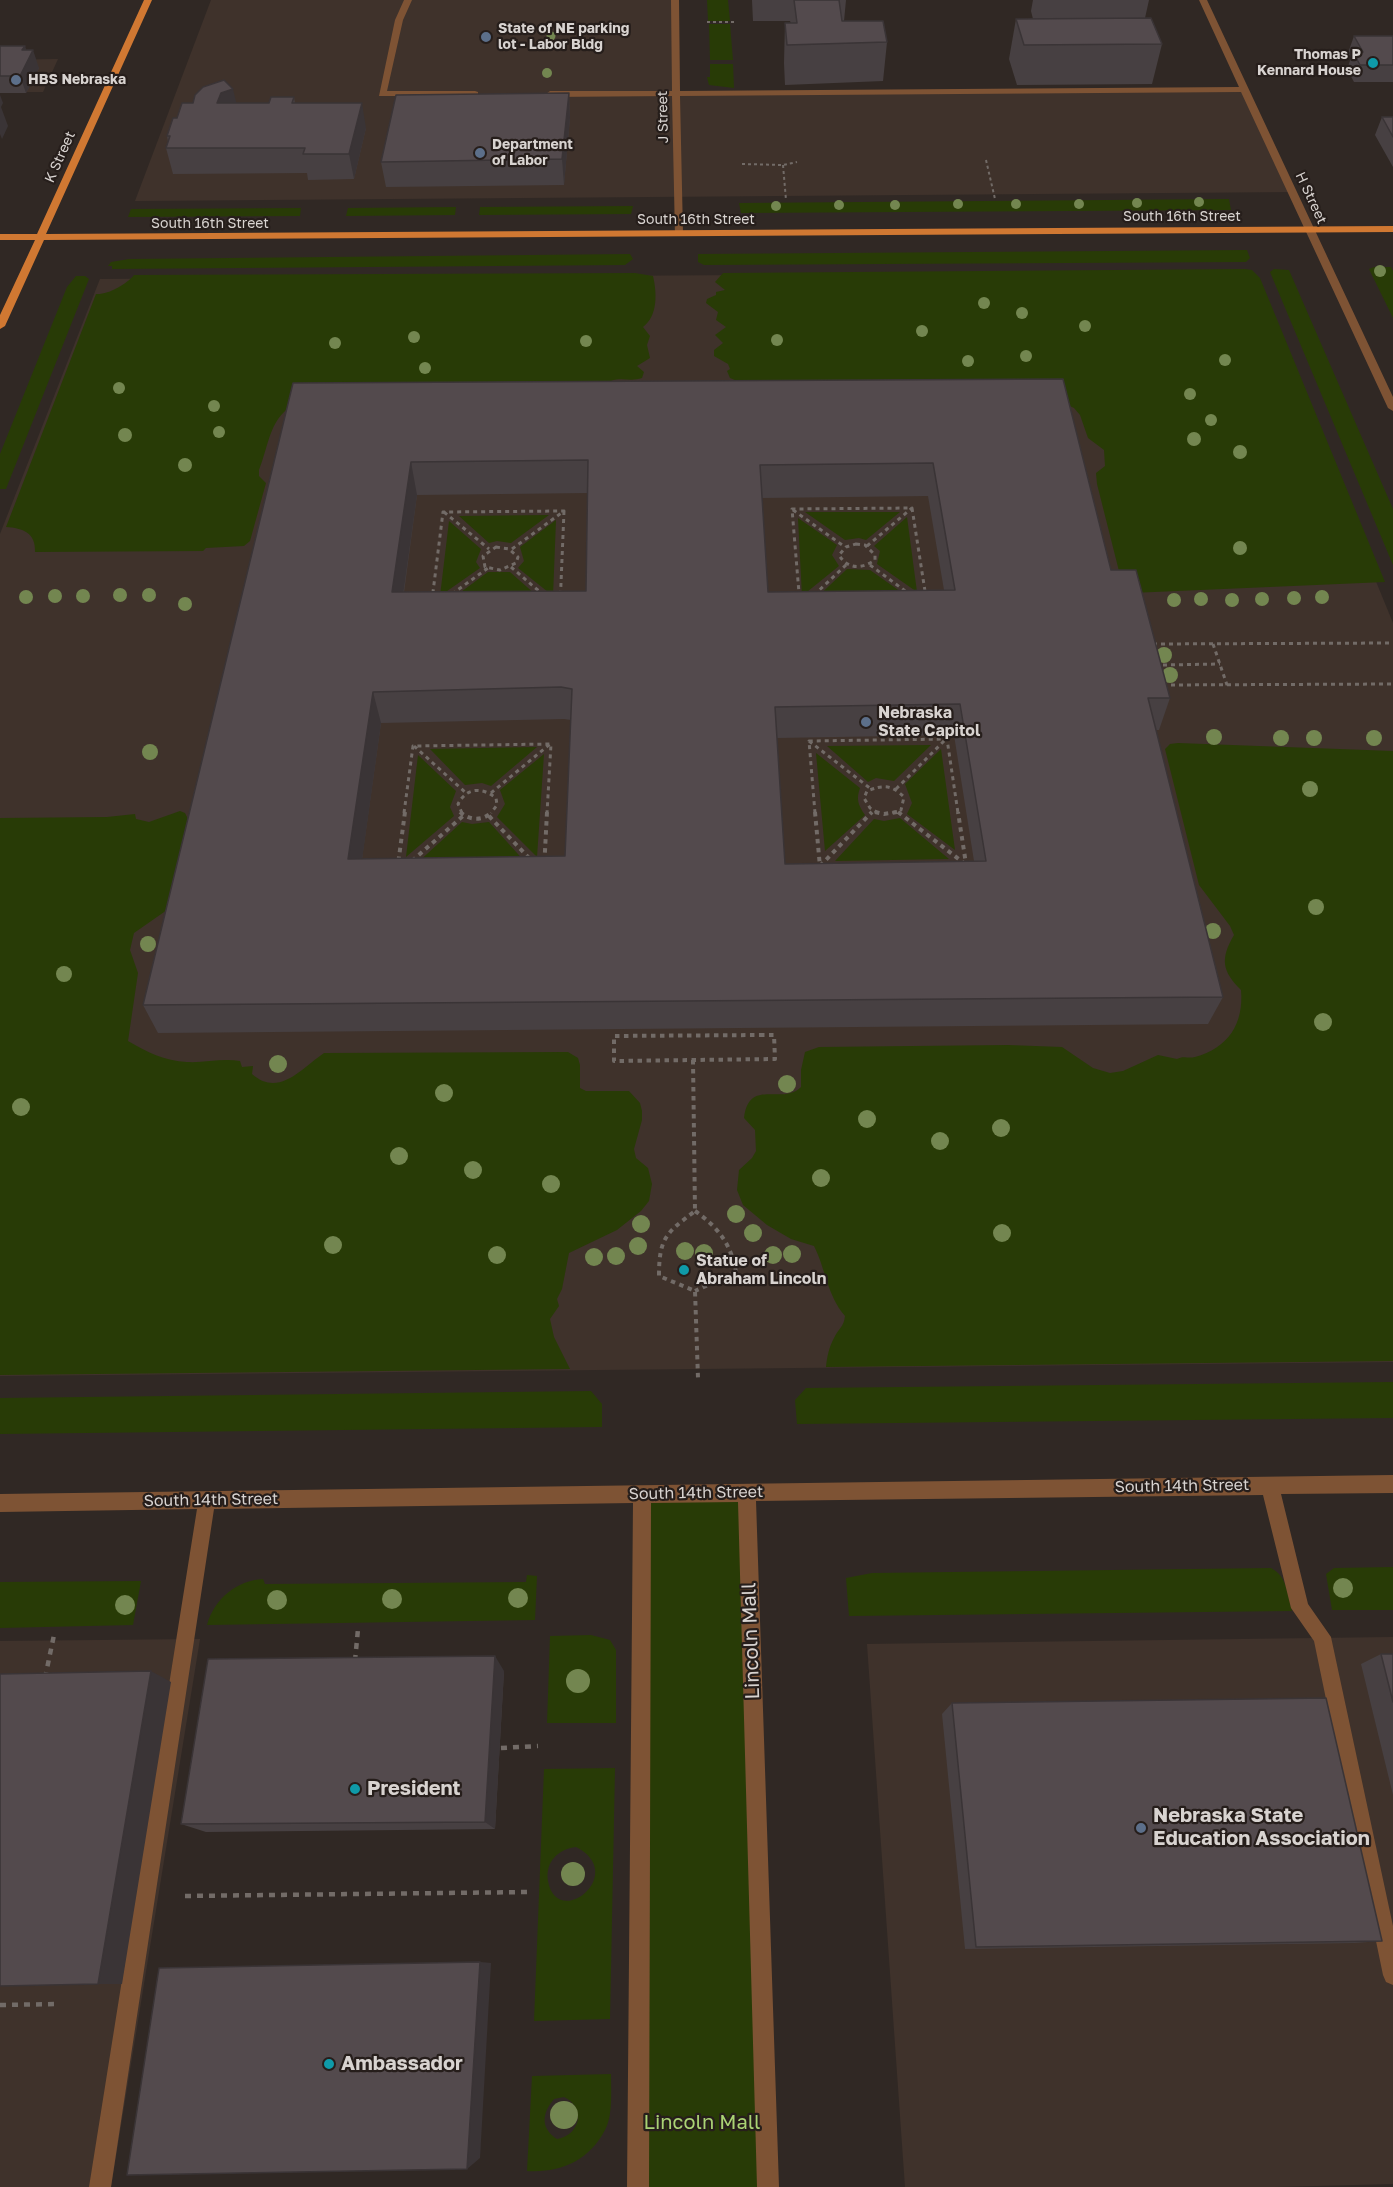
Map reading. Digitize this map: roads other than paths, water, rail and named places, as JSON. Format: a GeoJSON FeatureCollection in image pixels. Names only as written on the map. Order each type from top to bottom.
{"type":"FeatureCollection","features":[{"type":"Feature","properties":{"kind":"main road","name":"K Street"},"geometry":{"type":"LineString","coordinates":[[0,326],[148,0]]}},
{"type":"Feature","properties":{"kind":"main road","name":"South 16th Street"},"geometry":{"type":"LineString","coordinates":[[0,237],[1393,229]]}},
{"type":"Feature","properties":{"kind":"street"},"geometry":{"type":"LineString","coordinates":[[408,0],[399,20],[382,94],[490,94]]}},
{"type":"Feature","properties":{"kind":"street","name":"J Street"},"geometry":{"type":"LineString","coordinates":[[675,0],[678,234]]}},
{"type":"Feature","properties":{"kind":"street","name":"H Street"},"geometry":{"type":"LineString","coordinates":[[1203,0],[1393,408]]}},
{"type":"Feature","properties":{"kind":"street"},"geometry":{"type":"LineString","coordinates":[[538,94],[1246,89]]}},
{"type":"Feature","properties":{"kind":"street","name":"South 14th Street"},"geometry":{"type":"LineString","coordinates":[[0,1503],[1393,1484]]}},
{"type":"Feature","properties":{"kind":"street"},"geometry":{"type":"LineString","coordinates":[[1270,1485],[1300,1608],[1322,1637],[1393,1975]]}},
{"type":"Feature","properties":{"kind":"street","name":"Lincoln Mall"},"geometry":{"type":"LineString","coordinates":[[747,1492],[768,2187]]}},
{"type":"Feature","properties":{"kind":"street"},"geometry":{"type":"LineString","coordinates":[[638,2187],[642,1493]]}},
{"type":"Feature","properties":{"kind":"street"},"geometry":{"type":"LineString","coordinates":[[100,2187],[207,1500]]}},
{"type":"Feature","properties":{"kind":"place","name":"State of NE parking lot - Labor Bldg"},"geometry":{"type":"Point","coordinates":[486,37]}},
{"type":"Feature","properties":{"kind":"place","name":"Thomas P Kennard House"},"geometry":{"type":"Point","coordinates":[1373,63]}},
{"type":"Feature","properties":{"kind":"place","name":"HBS Nebraska"},"geometry":{"type":"Point","coordinates":[16,80]}},
{"type":"Feature","properties":{"kind":"place","name":"Department of Labor"},"geometry":{"type":"Point","coordinates":[480,153]}},
{"type":"Feature","properties":{"kind":"place","name":"Nebraska State Capitol"},"geometry":{"type":"Point","coordinates":[866,722]}},
{"type":"Feature","properties":{"kind":"place","name":"Statue of Abraham Lincoln"},"geometry":{"type":"Point","coordinates":[684,1270]}},
{"type":"Feature","properties":{"kind":"place","name":"President"},"geometry":{"type":"Point","coordinates":[355,1789]}},
{"type":"Feature","properties":{"kind":"place","name":"Nebraska State Education Association"},"geometry":{"type":"Point","coordinates":[1141,1828]}},
{"type":"Feature","properties":{"kind":"place","name":"Ambassador"},"geometry":{"type":"Point","coordinates":[329,2064]}}]}
